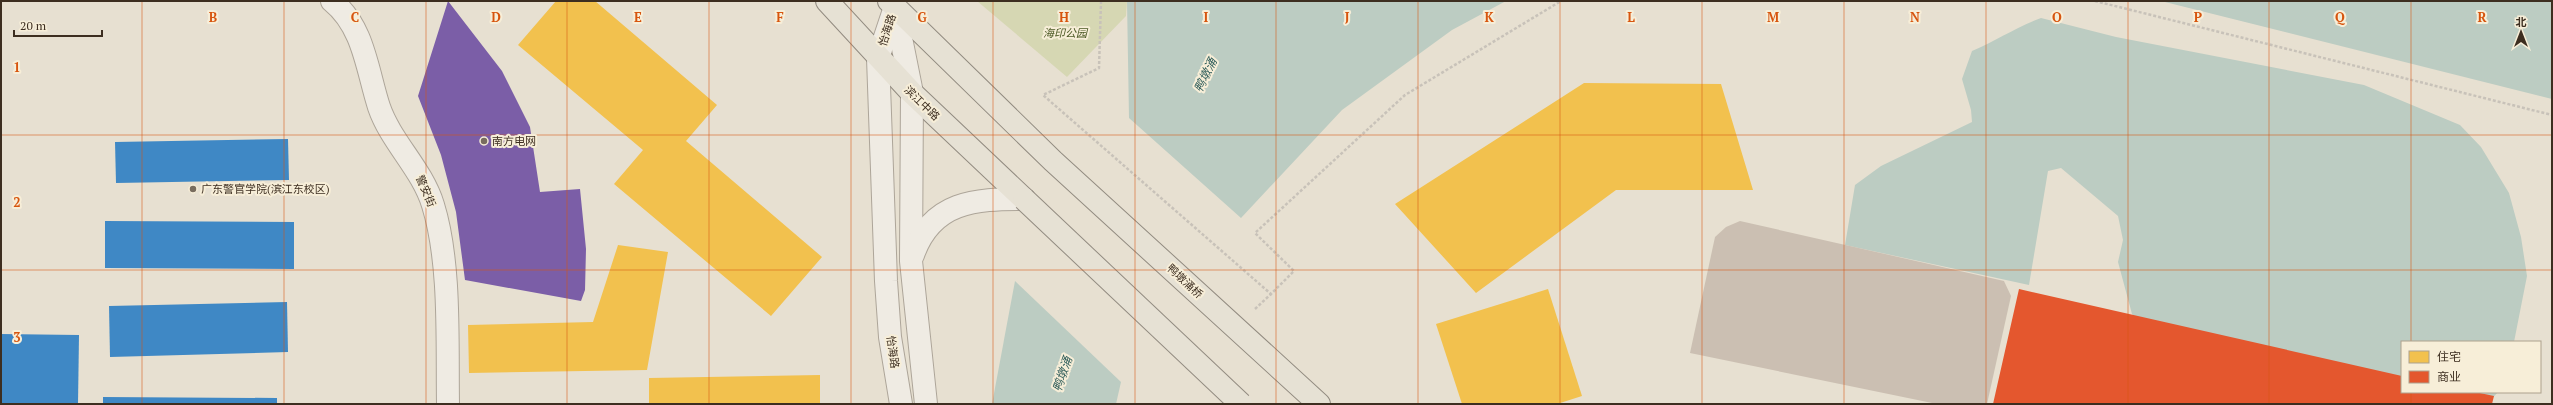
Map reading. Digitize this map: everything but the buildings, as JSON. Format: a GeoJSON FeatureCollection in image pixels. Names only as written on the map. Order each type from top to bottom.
{"type":"FeatureCollection","features":[{"type":"Feature","properties":{"kind":"main road","name":"滨江中路"},"geometry":{"type":"LineString","coordinates":[[827,1],[878,58],[912,93],[1024,199]]}},
{"type":"Feature","properties":{"kind":"main road","name":"鸭墩涌桥"},"geometry":{"type":"LineString","coordinates":[[892,4],[1054,161],[1317,403]]}},
{"type":"Feature","properties":{"kind":"main road"},"geometry":{"type":"LineString","coordinates":[[1024,199],[1241,404]]}},
{"type":"Feature","properties":{"kind":"street","name":"警安街"},"geometry":{"type":"LineString","coordinates":[[332,1],[350,19],[361,42],[380,108],[397,142],[422,179],[433,205],[440,243],[445,290],[448,404]]}},
{"type":"Feature","properties":{"kind":"street","name":"怡海路"},"geometry":{"type":"LineString","coordinates":[[892,4],[878,58],[886,281],[890,337],[901,404]]}},
{"type":"Feature","properties":{"kind":"street","name":"怡海路"},"geometry":{"type":"LineString","coordinates":[[892,4],[912,93],[911,261],[926,404]]}},
{"type":"Feature","properties":{"kind":"street"},"geometry":{"type":"LineString","coordinates":[[911,261],[918,243],[933,221],[957,205],[986,199],[1024,199]]}},
{"type":"Feature","properties":{"kind":"path"},"geometry":{"type":"LineString","coordinates":[[1101,1],[1099,68],[1043,95],[1270,294],[1294,271],[1255,233],[1405,95],[1556,2],[1562,1]]}},
{"type":"Feature","properties":{"kind":"path"},"geometry":{"type":"LineString","coordinates":[[2095,1],[2552,115]]}},
{"type":"Feature","properties":{"kind":"green space","name":"海印公园"},"geometry":{"type":"Polygon","coordinates":[[[977,1],[1127,1],[1126,16],[1067,77],[977,1]]]}},
{"type":"Feature","properties":{"kind":"water","name":"鸭墩涌"},"geometry":{"type":"Polygon","coordinates":[[[1127,1],[1506,1],[1452,30],[1342,110],[1241,218],[1129,118],[1127,1]]]}},
{"type":"Feature","properties":{"kind":"water"},"geometry":{"type":"Polygon","coordinates":[[[2161,1],[2552,1],[2552,99],[2161,1]]]}},
{"type":"Feature","properties":{"kind":"water"},"geometry":{"type":"Polygon","coordinates":[[[2041,18],[2116,37],[2364,85],[2460,125],[2481,147],[2509,193],[2521,237],[2527,276],[2514,341],[2401,341],[2401,393],[2497,393],[2487,404],[2269,404],[2178,367],[2132,314],[2118,262],[2123,240],[2118,216],[2061,168],[2048,171],[2029,285],[1845,245],[1855,185],[1881,166],[1972,122],[1971,110],[1962,79],[1972,51],[2041,18]]]}},
{"type":"Feature","properties":{"kind":"water","name":"鸭墩涌"},"geometry":{"type":"Polygon","coordinates":[[[1015,281],[1121,382],[1116,404],[992,404],[1015,281]]]}},
{"type":"Feature","properties":{"kind":"place","name":"南方电网"},"geometry":{"type":"Point","coordinates":[484,141]}},
{"type":"Feature","properties":{"kind":"place","name":"广东警官学院(滨江东校区)"},"geometry":{"type":"Point","coordinates":[193,189]}}]}
